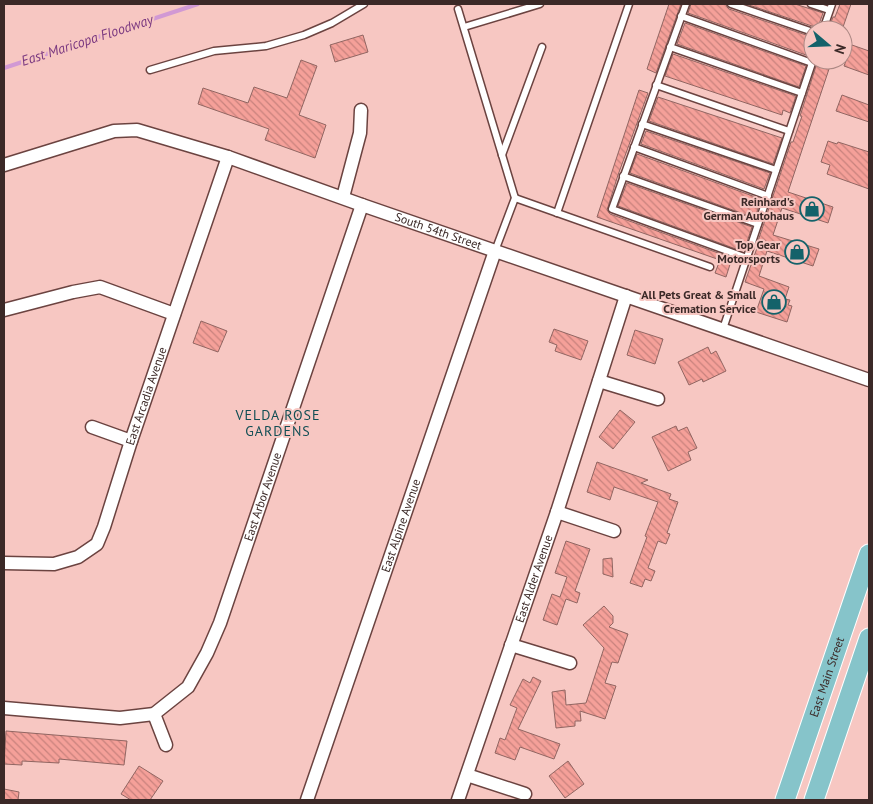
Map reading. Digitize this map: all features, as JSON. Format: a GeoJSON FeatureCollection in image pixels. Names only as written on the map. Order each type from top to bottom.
{"type":"FeatureCollection","features":[{"type":"Feature","properties":{"kind":"main road","name":"East Main Street"},"geometry":{"type":"LineString","coordinates":[[786,800],[869,554]]}},
{"type":"Feature","properties":{"kind":"main road"},"geometry":{"type":"LineString","coordinates":[[814,800],[869,638]]}},
{"type":"Feature","properties":{"kind":"main road"},"geometry":{"type":"LineString","coordinates":[[824,772],[816,767],[815,755],[839,679],[841,666],[840,640]]}},
{"type":"Feature","properties":{"kind":"street"},"geometry":{"type":"LineString","coordinates":[[343,198],[360,133],[361,110]]}},
{"type":"Feature","properties":{"kind":"street","name":"South 54th Street"},"geometry":{"type":"LineString","coordinates":[[4,164],[114,131],[138,130],[228,157],[869,380]]}},
{"type":"Feature","properties":{"kind":"street","name":"East Arcadia Avenue"},"geometry":{"type":"LineString","coordinates":[[4,563],[54,564],[78,557],[97,544],[228,157]]}},
{"type":"Feature","properties":{"kind":"street","name":"East Arbor Avenue"},"geometry":{"type":"LineString","coordinates":[[154,714],[188,687],[207,653],[220,623],[362,205]]}},
{"type":"Feature","properties":{"kind":"street","name":"East Alpine Avenue"},"geometry":{"type":"LineString","coordinates":[[307,800],[495,251]]}},
{"type":"Feature","properties":{"kind":"street"},"geometry":{"type":"LineString","coordinates":[[4,310],[100,287],[174,314]]}},
{"type":"Feature","properties":{"kind":"street","name":"East Alder Avenue"},"geometry":{"type":"LineString","coordinates":[[458,800],[557,512],[626,296]]}},
{"type":"Feature","properties":{"kind":"street"},"geometry":{"type":"LineString","coordinates":[[599,381],[658,399]]}},
{"type":"Feature","properties":{"kind":"street"},"geometry":{"type":"LineString","coordinates":[[92,427],[131,441]]}},
{"type":"Feature","properties":{"kind":"street"},"geometry":{"type":"LineString","coordinates":[[557,512],[614,531]]}},
{"type":"Feature","properties":{"kind":"street"},"geometry":{"type":"LineString","coordinates":[[511,645],[570,663]]}},
{"type":"Feature","properties":{"kind":"street"},"geometry":{"type":"LineString","coordinates":[[4,708],[120,718],[154,714],[166,745]]}},
{"type":"Feature","properties":{"kind":"street"},"geometry":{"type":"LineString","coordinates":[[467,775],[525,794]]}},
{"type":"Feature","properties":{"kind":"lane"},"geometry":{"type":"LineString","coordinates":[[150,70],[214,51],[266,46],[304,35],[332,23],[364,4]]}},
{"type":"Feature","properties":{"kind":"lane"},"geometry":{"type":"LineString","coordinates":[[464,27],[540,4]]}},
{"type":"Feature","properties":{"kind":"lane"},"geometry":{"type":"LineString","coordinates":[[557,213],[629,4]]}},
{"type":"Feature","properties":{"kind":"lane"},"geometry":{"type":"LineString","coordinates":[[686,4],[612,209],[747,258]]}},
{"type":"Feature","properties":{"kind":"lane"},"geometry":{"type":"LineString","coordinates":[[731,4],[803,29]]}},
{"type":"Feature","properties":{"kind":"lane"},"geometry":{"type":"LineString","coordinates":[[811,4],[831,7],[826,20]]}},
{"type":"Feature","properties":{"kind":"lane"},"geometry":{"type":"LineString","coordinates":[[458,9],[515,198],[495,251]]}},
{"type":"Feature","properties":{"kind":"lane"},"geometry":{"type":"LineString","coordinates":[[681,16],[803,58]]}},
{"type":"Feature","properties":{"kind":"lane"},"geometry":{"type":"LineString","coordinates":[[502,155],[542,46]]}},
{"type":"Feature","properties":{"kind":"lane"},"geometry":{"type":"LineString","coordinates":[[670,47],[802,93]]}},
{"type":"Feature","properties":{"kind":"lane"},"geometry":{"type":"LineString","coordinates":[[723,329],[809,70]]}},
{"type":"Feature","properties":{"kind":"lane"},"geometry":{"type":"LineString","coordinates":[[656,85],[789,131]]}},
{"type":"Feature","properties":{"kind":"lane"},"geometry":{"type":"LineString","coordinates":[[642,124],[776,170]]}},
{"type":"Feature","properties":{"kind":"lane"},"geometry":{"type":"LineString","coordinates":[[634,146],[768,196]]}},
{"type":"Feature","properties":{"kind":"lane"},"geometry":{"type":"LineString","coordinates":[[623,176],[758,224]]}},
{"type":"Feature","properties":{"kind":"lane"},"geometry":{"type":"LineString","coordinates":[[515,198],[710,267]]}},
{"type":"Feature","properties":{"kind":"building"},"geometry":{"type":"Polygon","coordinates":[[[669,4],[681,4],[656,73],[647,69],[669,4]]]}},
{"type":"Feature","properties":{"kind":"building"},"geometry":{"type":"Polygon","coordinates":[[[691,4],[726,4],[729,9],[803,34],[803,54],[688,13],[691,4]]]}},
{"type":"Feature","properties":{"kind":"building"},"geometry":{"type":"Polygon","coordinates":[[[746,4],[795,4],[823,13],[821,20],[803,20],[803,23],[746,4]]]}},
{"type":"Feature","properties":{"kind":"building"},"geometry":{"type":"Polygon","coordinates":[[[840,4],[851,4],[845,20],[832,20],[840,4]]]}},
{"type":"Feature","properties":{"kind":"building"},"geometry":{"type":"Polygon","coordinates":[[[685,23],[803,65],[803,70],[805,70],[799,87],[677,44],[685,23]]]}},
{"type":"Feature","properties":{"kind":"building"},"geometry":{"type":"Polygon","coordinates":[[[363,35],[368,52],[335,62],[330,45],[363,35]]]}},
{"type":"Feature","properties":{"kind":"building"},"geometry":{"type":"Polygon","coordinates":[[[853,45],[869,51],[869,75],[853,69],[853,45]]]}},
{"type":"Feature","properties":{"kind":"building"},"geometry":{"type":"Polygon","coordinates":[[[673,54],[796,96],[790,113],[783,110],[782,115],[665,76],[673,54]]]}},
{"type":"Feature","properties":{"kind":"building"},"geometry":{"type":"Polygon","coordinates":[[[301,60],[317,66],[299,115],[326,125],[315,158],[265,140],[269,129],[198,104],[203,88],[248,103],[254,87],[287,98],[301,60]]]}},
{"type":"Feature","properties":{"kind":"building"},"geometry":{"type":"Polygon","coordinates":[[[815,70],[829,70],[788,192],[833,207],[828,223],[782,208],[773,235],[819,249],[813,266],[767,251],[759,276],[789,287],[785,299],[790,300],[788,305],[792,306],[787,322],[756,312],[764,289],[745,282],[791,142],[793,142],[802,116],[800,116],[815,70]]]}},
{"type":"Feature","properties":{"kind":"building"},"geometry":{"type":"Polygon","coordinates":[[[639,90],[648,93],[607,210],[610,214],[732,258],[726,277],[715,273],[720,260],[597,217],[639,90]]]}},
{"type":"Feature","properties":{"kind":"building"},"geometry":{"type":"Polygon","coordinates":[[[842,95],[869,105],[869,122],[836,111],[842,95]]]}},
{"type":"Feature","properties":{"kind":"building"},"geometry":{"type":"Polygon","coordinates":[[[658,97],[782,138],[773,164],[649,121],[658,97]]]}},
{"type":"Feature","properties":{"kind":"building"},"geometry":{"type":"Polygon","coordinates":[[[646,131],[770,173],[764,189],[641,144],[646,131]]]}},
{"type":"Feature","properties":{"kind":"building"},"geometry":{"type":"Polygon","coordinates":[[[828,141],[837,144],[838,142],[869,152],[869,189],[827,174],[830,165],[821,162],[828,141]]]}},
{"type":"Feature","properties":{"kind":"building"},"geometry":{"type":"Polygon","coordinates":[[[637,154],[761,199],[755,218],[630,173],[637,154]]]}},
{"type":"Feature","properties":{"kind":"building"},"geometry":{"type":"Polygon","coordinates":[[[627,183],[752,227],[746,245],[739,243],[736,249],[618,206],[627,183]]]}},
{"type":"Feature","properties":{"kind":"building"},"geometry":{"type":"Polygon","coordinates":[[[201,321],[227,331],[218,352],[193,343],[201,321]]]}},
{"type":"Feature","properties":{"kind":"building"},"geometry":{"type":"Polygon","coordinates":[[[554,329],[588,341],[581,360],[555,351],[557,345],[549,342],[554,329]]]}},
{"type":"Feature","properties":{"kind":"building"},"geometry":{"type":"Polygon","coordinates":[[[635,330],[663,339],[655,364],[627,355],[635,330]]]}},
{"type":"Feature","properties":{"kind":"building"},"geometry":{"type":"Polygon","coordinates":[[[708,347],[711,354],[716,351],[726,371],[703,382],[702,379],[689,385],[678,362],[708,347]]]}},
{"type":"Feature","properties":{"kind":"building"},"geometry":{"type":"Polygon","coordinates":[[[620,410],[635,422],[613,449],[599,437],[620,410]]]}},
{"type":"Feature","properties":{"kind":"building"},"geometry":{"type":"Polygon","coordinates":[[[676,426],[678,431],[687,427],[697,448],[688,452],[691,460],[668,471],[652,437],[676,426]]]}},
{"type":"Feature","properties":{"kind":"building"},"geometry":{"type":"Polygon","coordinates":[[[597,462],[648,480],[641,483],[671,494],[669,499],[678,502],[667,533],[670,534],[666,544],[658,541],[648,568],[655,571],[651,581],[645,579],[642,587],[630,583],[658,502],[614,487],[610,500],[587,492],[597,462]]]}},
{"type":"Feature","properties":{"kind":"building"},"geometry":{"type":"Polygon","coordinates":[[[566,541],[590,549],[575,591],[580,593],[577,603],[566,599],[557,625],[543,620],[552,594],[560,597],[567,577],[555,573],[566,541]]]}},
{"type":"Feature","properties":{"kind":"building"},"geometry":{"type":"Polygon","coordinates":[[[612,558],[613,577],[603,574],[603,559],[612,558]]]}},
{"type":"Feature","properties":{"kind":"building"},"geometry":{"type":"Polygon","coordinates":[[[604,606],[613,616],[613,623],[609,627],[628,634],[618,663],[612,662],[605,683],[616,686],[605,719],[580,711],[581,721],[575,721],[575,726],[556,728],[552,692],[565,690],[566,705],[586,703],[604,648],[583,625],[604,606]]]}},
{"type":"Feature","properties":{"kind":"building"},"geometry":{"type":"Polygon","coordinates":[[[533,677],[541,681],[518,729],[560,744],[554,759],[520,747],[515,760],[495,753],[500,738],[505,740],[517,708],[510,705],[523,679],[530,683],[533,677]]]}},
{"type":"Feature","properties":{"kind":"building"},"geometry":{"type":"Polygon","coordinates":[[[6,731],[127,741],[124,765],[59,759],[59,763],[22,761],[22,765],[4,764],[6,731]]]}},
{"type":"Feature","properties":{"kind":"building"},"geometry":{"type":"Polygon","coordinates":[[[568,761],[584,784],[565,798],[549,776],[568,761]]]}},
{"type":"Feature","properties":{"kind":"building"},"geometry":{"type":"Polygon","coordinates":[[[139,766],[163,781],[150,800],[131,800],[121,794],[139,766]]]}},
{"type":"Feature","properties":{"kind":"building"},"geometry":{"type":"Polygon","coordinates":[[[4,789],[19,792],[18,800],[4,800],[4,789]]]}},
{"type":"Feature","properties":{"kind":"waterway","name":"East Maricopa Floodway"},"geometry":{"type":"LineString","coordinates":[[4,68],[198,4]]}},
{"type":"Feature","properties":{"kind":"place","name":"Reinhard's German Autohaus"},"geometry":{"type":"Point","coordinates":[812,209]}},
{"type":"Feature","properties":{"kind":"place","name":"Top Gear Motorsports"},"geometry":{"type":"Point","coordinates":[797,252]}},
{"type":"Feature","properties":{"kind":"place","name":"All Pets Great & Small Cremation Service"},"geometry":{"type":"Point","coordinates":[774,302]}},
{"type":"Feature","properties":{"kind":"district","name":"VELDA ROSE GARDENS"},"geometry":{"type":"Point","coordinates":[278,424]}}]}
